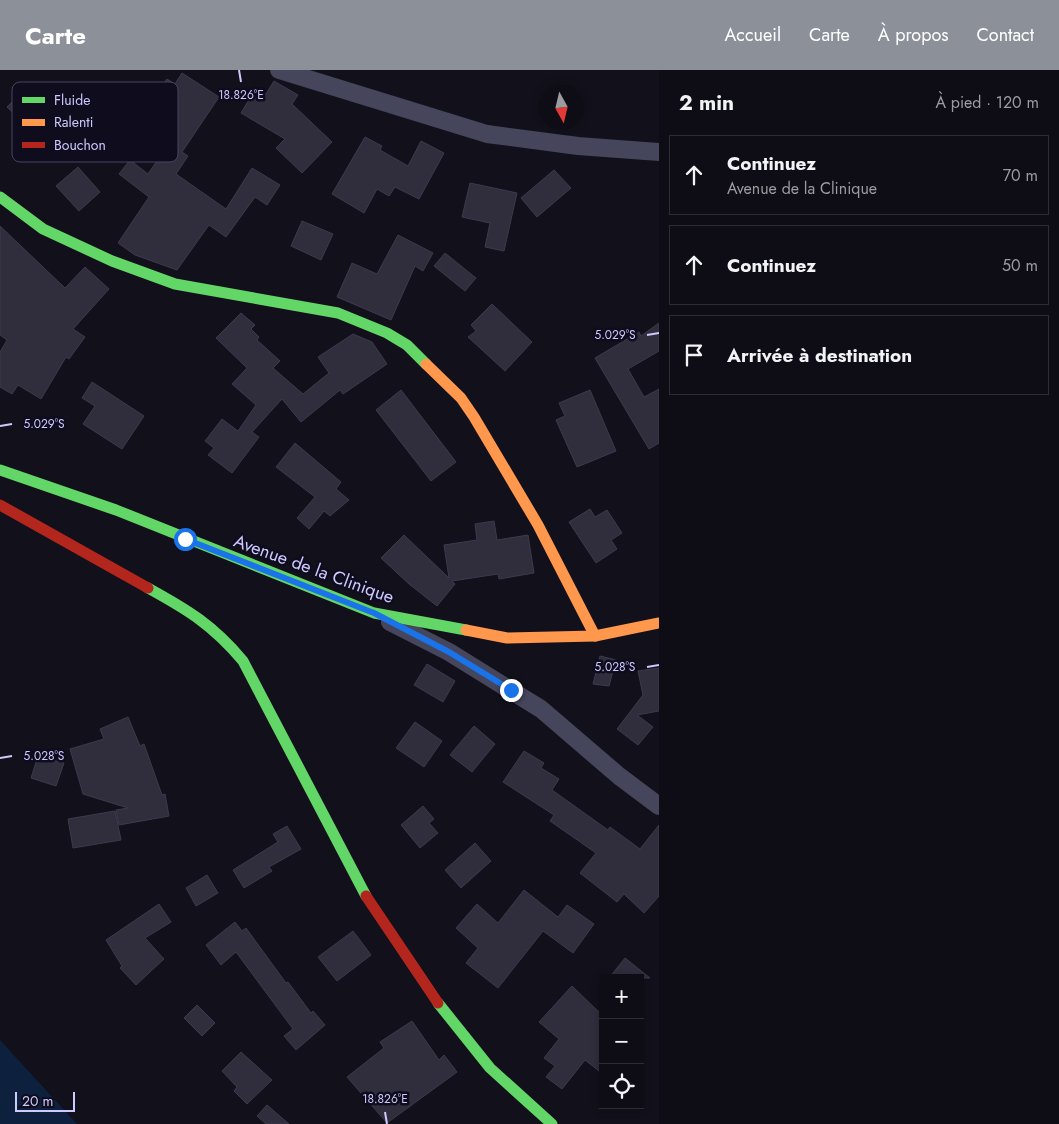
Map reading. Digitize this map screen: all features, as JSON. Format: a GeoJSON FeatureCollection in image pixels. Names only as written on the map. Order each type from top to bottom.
{"type":"FeatureCollection","features":[{"type":"Feature","properties":{"kind":"main road"},"geometry":{"type":"LineString","coordinates":[[0,198],[43,229],[112,261],[175,284],[338,313],[387,333],[407,345],[461,398],[474,417],[538,525],[595,636]]}},
{"type":"Feature","properties":{"kind":"main road","name":"Avenue de la Clinique"},"geometry":{"type":"LineString","coordinates":[[0,470],[116,510],[374,613],[507,638],[595,636],[659,623]]}},
{"type":"Feature","properties":{"kind":"main road"},"geometry":{"type":"LineString","coordinates":[[0,504],[195,614],[224,638],[243,661],[368,900],[406,957],[446,1014],[490,1068],[552,1124]]}},
{"type":"Feature","properties":{"kind":"street"},"geometry":{"type":"LineString","coordinates":[[279,70],[487,134],[578,146],[659,152]]}},
{"type":"Feature","properties":{"kind":"street"},"geometry":{"type":"LineString","coordinates":[[374,613],[449,652],[541,709],[619,776],[659,806]]}},
{"type":"Feature","properties":{"kind":"water"},"geometry":{"type":"Polygon","coordinates":[[[0,1040],[77,1124],[0,1124],[0,1040]]]}},
{"type":"Feature","properties":{"kind":"building"},"geometry":{"type":"Polygon","coordinates":[[[182,73],[219,97],[182,152],[188,156],[176,174],[226,209],[252,168],[280,185],[267,205],[255,197],[226,237],[209,225],[177,270],[135,255],[118,243],[149,197],[119,174],[128,162],[133,162],[148,174],[156,162],[178,162],[178,82],[176,82],[182,73]]]}},
{"type":"Feature","properties":{"kind":"building"},"geometry":{"type":"Polygon","coordinates":[[[274,81],[298,95],[292,104],[332,142],[302,173],[276,148],[285,139],[241,113],[256,88],[266,94],[274,81]]]}},
{"type":"Feature","properties":{"kind":"building"},"geometry":{"type":"Polygon","coordinates":[[[12,102],[12,112],[7,107],[12,102]]]}},
{"type":"Feature","properties":{"kind":"building"},"geometry":{"type":"Polygon","coordinates":[[[365,137],[382,146],[380,150],[408,166],[421,141],[444,153],[419,199],[395,187],[389,196],[377,189],[364,213],[332,194],[365,137]]]}},
{"type":"Feature","properties":{"kind":"building"},"geometry":{"type":"Polygon","coordinates":[[[78,167],[100,192],[79,211],[56,186],[78,167]]]}},
{"type":"Feature","properties":{"kind":"building"},"geometry":{"type":"Polygon","coordinates":[[[554,170],[571,188],[537,217],[521,198],[554,170]]]}},
{"type":"Feature","properties":{"kind":"building"},"geometry":{"type":"Polygon","coordinates":[[[470,183],[517,193],[504,251],[485,247],[490,223],[462,217],[470,183]]]}},
{"type":"Feature","properties":{"kind":"building"},"geometry":{"type":"Polygon","coordinates":[[[302,221],[333,234],[321,260],[291,246],[302,221]]]}},
{"type":"Feature","properties":{"kind":"building"},"geometry":{"type":"Polygon","coordinates":[[[0,226],[65,288],[85,267],[109,289],[73,329],[85,337],[69,359],[66,357],[41,399],[18,385],[12,394],[0,387],[0,352],[7,340],[0,335],[0,226]]]}},
{"type":"Feature","properties":{"kind":"building"},"geometry":{"type":"Polygon","coordinates":[[[398,235],[433,253],[423,271],[415,266],[391,320],[337,297],[352,263],[377,274],[398,235]]]}},
{"type":"Feature","properties":{"kind":"building"},"geometry":{"type":"Polygon","coordinates":[[[445,253],[476,278],[465,291],[434,266],[445,253]]]}},
{"type":"Feature","properties":{"kind":"building"},"geometry":{"type":"Polygon","coordinates":[[[492,304],[532,342],[505,371],[468,337],[476,331],[471,325],[492,304]]]}},
{"type":"Feature","properties":{"kind":"building"},"geometry":{"type":"Polygon","coordinates":[[[241,313],[255,325],[251,329],[259,337],[257,340],[280,361],[273,368],[303,394],[329,373],[318,357],[353,334],[372,342],[387,364],[343,394],[340,390],[301,422],[282,399],[252,432],[259,437],[232,473],[208,455],[214,448],[205,441],[222,419],[238,431],[256,405],[232,384],[247,368],[216,338],[241,313]]]}},
{"type":"Feature","properties":{"kind":"building"},"geometry":{"type":"Polygon","coordinates":[[[659,323],[659,351],[628,369],[644,397],[659,389],[659,443],[649,449],[595,358],[639,332],[641,336],[659,323]]]}},
{"type":"Feature","properties":{"kind":"building"},"geometry":{"type":"Polygon","coordinates":[[[92,382],[144,416],[122,449],[83,424],[95,406],[82,398],[92,382]]]}},
{"type":"Feature","properties":{"kind":"building"},"geometry":{"type":"Polygon","coordinates":[[[401,390],[456,462],[431,481],[376,410],[401,390]]]}},
{"type":"Feature","properties":{"kind":"building"},"geometry":{"type":"Polygon","coordinates":[[[590,390],[616,451],[577,467],[556,420],[565,416],[559,403],[590,390]]]}},
{"type":"Feature","properties":{"kind":"building"},"geometry":{"type":"Polygon","coordinates":[[[295,443],[341,482],[336,489],[349,500],[330,516],[324,511],[309,529],[297,518],[315,497],[276,467],[295,443]]]}},
{"type":"Feature","properties":{"kind":"building"},"geometry":{"type":"Polygon","coordinates":[[[590,509],[595,517],[607,510],[622,533],[611,540],[617,549],[596,563],[569,522],[590,509]]]}},
{"type":"Feature","properties":{"kind":"building"},"geometry":{"type":"Polygon","coordinates":[[[494,521],[497,540],[528,535],[534,573],[499,579],[498,574],[452,581],[455,584],[437,606],[409,584],[381,558],[404,535],[449,578],[444,545],[477,540],[475,524],[494,521]]]}},
{"type":"Feature","properties":{"kind":"building"},"geometry":{"type":"Polygon","coordinates":[[[600,656],[616,660],[609,686],[593,684],[600,656]]]}},
{"type":"Feature","properties":{"kind":"building"},"geometry":{"type":"Polygon","coordinates":[[[427,664],[455,681],[443,702],[414,685],[427,664]]]}},
{"type":"Feature","properties":{"kind":"building"},"geometry":{"type":"Polygon","coordinates":[[[659,668],[659,711],[637,715],[653,727],[638,745],[617,729],[643,695],[638,671],[659,668]]]}},
{"type":"Feature","properties":{"kind":"building"},"geometry":{"type":"Polygon","coordinates":[[[128,717],[140,746],[144,744],[162,795],[165,794],[169,816],[119,825],[116,810],[128,808],[83,794],[70,749],[104,739],[100,729],[128,717]]]}},
{"type":"Feature","properties":{"kind":"building"},"geometry":{"type":"Polygon","coordinates":[[[415,722],[442,741],[424,767],[396,748],[415,722]]]}},
{"type":"Feature","properties":{"kind":"building"},"geometry":{"type":"Polygon","coordinates":[[[474,726],[495,744],[472,772],[450,755],[474,726]]]}},
{"type":"Feature","properties":{"kind":"building"},"geometry":{"type":"Polygon","coordinates":[[[524,751],[544,763],[541,768],[559,779],[552,790],[608,830],[610,827],[640,849],[659,825],[659,896],[644,913],[624,894],[617,902],[580,873],[596,853],[550,821],[554,815],[503,782],[524,751]]]}},
{"type":"Feature","properties":{"kind":"building"},"geometry":{"type":"Polygon","coordinates":[[[38,756],[64,763],[56,786],[31,778],[38,756]]]}},
{"type":"Feature","properties":{"kind":"building"},"geometry":{"type":"Polygon","coordinates":[[[423,806],[434,819],[429,823],[438,833],[420,848],[401,825],[423,806]]]}},
{"type":"Feature","properties":{"kind":"building"},"geometry":{"type":"Polygon","coordinates":[[[115,811],[121,840],[73,848],[68,819],[115,811]]]}},
{"type":"Feature","properties":{"kind":"building"},"geometry":{"type":"Polygon","coordinates":[[[287,826],[301,849],[269,867],[272,871],[244,888],[233,870],[278,842],[273,834],[287,826]]]}},
{"type":"Feature","properties":{"kind":"building"},"geometry":{"type":"Polygon","coordinates":[[[475,843],[491,861],[461,888],[445,870],[475,843]]]}},
{"type":"Feature","properties":{"kind":"building"},"geometry":{"type":"Polygon","coordinates":[[[207,875],[218,893],[196,906],[186,888],[207,875]]]}},
{"type":"Feature","properties":{"kind":"building"},"geometry":{"type":"Polygon","coordinates":[[[524,890],[558,917],[567,905],[594,924],[573,953],[543,931],[498,988],[466,963],[478,948],[456,928],[477,904],[498,923],[524,890]]]}},
{"type":"Feature","properties":{"kind":"building"},"geometry":{"type":"Polygon","coordinates":[[[159,904],[171,922],[145,938],[164,959],[136,985],[120,968],[122,966],[106,940],[159,904]]]}},
{"type":"Feature","properties":{"kind":"building"},"geometry":{"type":"Polygon","coordinates":[[[235,922],[242,931],[246,928],[286,983],[288,982],[311,1013],[313,1011],[325,1025],[296,1050],[284,1036],[293,1029],[236,952],[221,965],[206,945],[235,922]]]}},
{"type":"Feature","properties":{"kind":"building"},"geometry":{"type":"Polygon","coordinates":[[[353,931],[371,955],[337,981],[318,957],[353,931]]]}},
{"type":"Feature","properties":{"kind":"building"},"geometry":{"type":"Polygon","coordinates":[[[625,958],[650,978],[644,978],[644,974],[612,974],[625,958]]]}},
{"type":"Feature","properties":{"kind":"building"},"geometry":{"type":"Polygon","coordinates":[[[572,986],[599,1012],[599,1071],[585,1060],[562,1089],[546,1077],[555,1066],[544,1058],[559,1039],[539,1022],[572,986]]]}},
{"type":"Feature","properties":{"kind":"building"},"geometry":{"type":"Polygon","coordinates":[[[197,1005],[215,1023],[202,1036],[184,1018],[197,1005]]]}},
{"type":"Feature","properties":{"kind":"building"},"geometry":{"type":"Polygon","coordinates":[[[412,1021],[439,1060],[444,1055],[457,1072],[387,1123],[347,1077],[384,1048],[380,1042],[412,1021]]]}},
{"type":"Feature","properties":{"kind":"building"},"geometry":{"type":"Polygon","coordinates":[[[241,1052],[272,1080],[247,1104],[234,1091],[237,1087],[222,1071],[241,1052]]]}},
{"type":"Feature","properties":{"kind":"building"},"geometry":{"type":"Polygon","coordinates":[[[267,1105],[289,1124],[266,1124],[257,1116],[267,1105]]]}},
{"type":"Feature","properties":{"kind":"traffic: fast"},"geometry":{"type":"LineString","coordinates":[[0,197],[43,229],[112,261],[175,284],[338,313],[387,333],[407,345],[426,364]]}},
{"type":"Feature","properties":{"kind":"traffic: fast"},"geometry":{"type":"LineString","coordinates":[[0,470],[116,510],[374,613],[466,630]]}},
{"type":"Feature","properties":{"kind":"traffic: fast"},"geometry":{"type":"LineString","coordinates":[[148,588],[199,619],[232,648],[243,661],[366,896]]}},
{"type":"Feature","properties":{"kind":"traffic: fast"},"geometry":{"type":"LineString","coordinates":[[438,1003],[490,1068],[552,1124]]}},
{"type":"Feature","properties":{"kind":"traffic: slow"},"geometry":{"type":"LineString","coordinates":[[426,364],[461,398],[474,417],[538,525],[595,636]]}},
{"type":"Feature","properties":{"kind":"traffic: slow"},"geometry":{"type":"LineString","coordinates":[[466,630],[507,638],[595,636],[659,623]]}},
{"type":"Feature","properties":{"kind":"traffic: jam"},"geometry":{"type":"LineString","coordinates":[[0,505],[148,588]]}},
{"type":"Feature","properties":{"kind":"traffic: jam"},"geometry":{"type":"LineString","coordinates":[[366,896],[438,1003]]}},
{"type":"Feature","properties":{"kind":"route"},"geometry":{"type":"LineString","coordinates":[[185,539],[374,613],[449,652],[511,690]]}}]}
